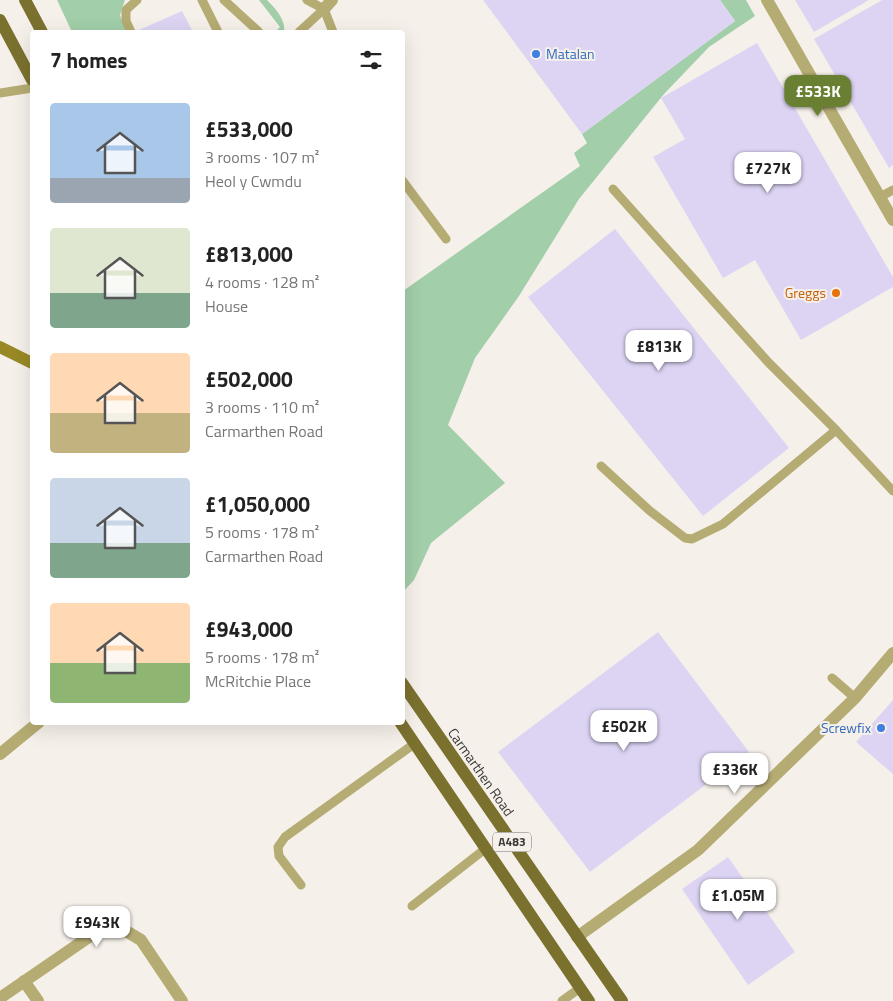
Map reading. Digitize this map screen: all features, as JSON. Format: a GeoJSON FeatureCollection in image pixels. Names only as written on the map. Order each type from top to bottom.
{"type":"FeatureCollection","features":[{"type":"Feature","properties":{"kind":"main road"},"geometry":{"type":"LineString","coordinates":[[25,0],[41,30]]}},
{"type":"Feature","properties":{"kind":"main road"},"geometry":{"type":"LineString","coordinates":[[0,20],[30,76]]}},
{"type":"Feature","properties":{"kind":"main road","name":"Carmarthen Road"},"geometry":{"type":"LineString","coordinates":[[405,686],[622,1001]]}},
{"type":"Feature","properties":{"kind":"main road","name":"A483"},"geometry":{"type":"LineString","coordinates":[[402,725],[589,1001]]}},
{"type":"Feature","properties":{"kind":"street"},"geometry":{"type":"LineString","coordinates":[[767,0],[893,220]]}},
{"type":"Feature","properties":{"kind":"street"},"geometry":{"type":"LineString","coordinates":[[0,347],[30,362]]}},
{"type":"Feature","properties":{"kind":"street"},"geometry":{"type":"LineString","coordinates":[[577,937],[698,850],[855,698],[893,653]]}},
{"type":"Feature","properties":{"kind":"street"},"geometry":{"type":"LineString","coordinates":[[0,754],[36,725]]}},
{"type":"Feature","properties":{"kind":"street"},"geometry":{"type":"LineString","coordinates":[[0,998],[99,930],[121,928],[141,940],[182,1001]]}},
{"type":"Feature","properties":{"kind":"street"},"geometry":{"type":"LineString","coordinates":[[24,981],[38,1001]]}},
{"type":"Feature","properties":{"kind":"lane"},"geometry":{"type":"LineString","coordinates":[[131,30],[126,21],[126,10],[137,0]]}},
{"type":"Feature","properties":{"kind":"lane"},"geometry":{"type":"LineString","coordinates":[[202,0],[217,30]]}},
{"type":"Feature","properties":{"kind":"lane"},"geometry":{"type":"LineString","coordinates":[[224,0],[258,30]]}},
{"type":"Feature","properties":{"kind":"lane"},"geometry":{"type":"LineString","coordinates":[[307,0],[328,5]]}},
{"type":"Feature","properties":{"kind":"lane"},"geometry":{"type":"LineString","coordinates":[[301,30],[328,5]]}},
{"type":"Feature","properties":{"kind":"lane"},"geometry":{"type":"LineString","coordinates":[[328,5],[333,30]]}},
{"type":"Feature","properties":{"kind":"lane"},"geometry":{"type":"LineString","coordinates":[[0,93],[30,88]]}},
{"type":"Feature","properties":{"kind":"lane"},"geometry":{"type":"LineString","coordinates":[[405,184],[446,239]]}},
{"type":"Feature","properties":{"kind":"lane"},"geometry":{"type":"LineString","coordinates":[[613,188],[768,362],[836,430],[893,491]]}},
{"type":"Feature","properties":{"kind":"lane"},"geometry":{"type":"LineString","coordinates":[[880,197],[893,190]]}},
{"type":"Feature","properties":{"kind":"lane"},"geometry":{"type":"LineString","coordinates":[[600,466],[650,511],[685,538],[692,539],[723,524],[836,430]]}},
{"type":"Feature","properties":{"kind":"lane"},"geometry":{"type":"LineString","coordinates":[[832,678],[855,698]]}},
{"type":"Feature","properties":{"kind":"lane"},"geometry":{"type":"LineString","coordinates":[[301,885],[279,856],[278,847],[285,837],[414,744]]}},
{"type":"Feature","properties":{"kind":"lane"},"geometry":{"type":"LineString","coordinates":[[412,906],[485,849]]}},
{"type":"Feature","properties":{"kind":"lane"},"geometry":{"type":"LineString","coordinates":[[562,1001],[580,988]]}},
{"type":"Feature","properties":{"kind":"green space"},"geometry":{"type":"Polygon","coordinates":[[[57,0],[125,0],[120,15],[125,30],[71,30],[57,0]]]}},
{"type":"Feature","properties":{"kind":"green space"},"geometry":{"type":"Polygon","coordinates":[[[259,0],[267,0],[277,11],[282,19],[284,30],[277,30],[280,27],[259,0]]]}},
{"type":"Feature","properties":{"kind":"green space"},"geometry":{"type":"Polygon","coordinates":[[[720,0],[746,0],[755,16],[709,47],[664,94],[579,199],[519,296],[475,358],[448,425],[505,483],[431,543],[414,580],[405,590],[405,290],[580,166],[574,153],[587,143],[582,134],[735,21],[720,0]]]}},
{"type":"Feature","properties":{"kind":"building"},"geometry":{"type":"Polygon","coordinates":[[[483,0],[720,0],[735,21],[582,134],[483,0]]]}},
{"type":"Feature","properties":{"kind":"building"},"geometry":{"type":"Polygon","coordinates":[[[795,0],[869,0],[814,32],[795,0]]]}},
{"type":"Feature","properties":{"kind":"building"},"geometry":{"type":"Polygon","coordinates":[[[882,0],[893,0],[893,165],[889,168],[814,39],[882,0]]]}},
{"type":"Feature","properties":{"kind":"building"},"geometry":{"type":"Polygon","coordinates":[[[182,11],[192,30],[139,30],[182,11]]]}},
{"type":"Feature","properties":{"kind":"building"},"geometry":{"type":"Polygon","coordinates":[[[757,43],[893,277],[893,287],[801,340],[755,260],[723,278],[653,157],[685,139],[661,98],[757,43]]]}},
{"type":"Feature","properties":{"kind":"building"},"geometry":{"type":"Polygon","coordinates":[[[615,229],[789,448],[703,516],[528,297],[615,229]]]}},
{"type":"Feature","properties":{"kind":"building"},"geometry":{"type":"Polygon","coordinates":[[[658,632],[749,752],[590,872],[498,752],[658,632]]]}},
{"type":"Feature","properties":{"kind":"building","name":"Screwfix"},"geometry":{"type":"Polygon","coordinates":[[[893,700],[893,774],[856,742],[893,700]]]}},
{"type":"Feature","properties":{"kind":"building"},"geometry":{"type":"Polygon","coordinates":[[[728,857],[795,952],[748,985],[682,889],[728,857]]]}},
{"type":"Feature","properties":{"kind":"place","name":"Matalan"},"geometry":{"type":"Point","coordinates":[536,54]}},
{"type":"Feature","properties":{"kind":"place","name":"Greggs"},"geometry":{"type":"Point","coordinates":[836,293]}},
{"type":"Feature","properties":{"kind":"place","name":"Screwfix"},"geometry":{"type":"Point","coordinates":[881,728]}}]}
